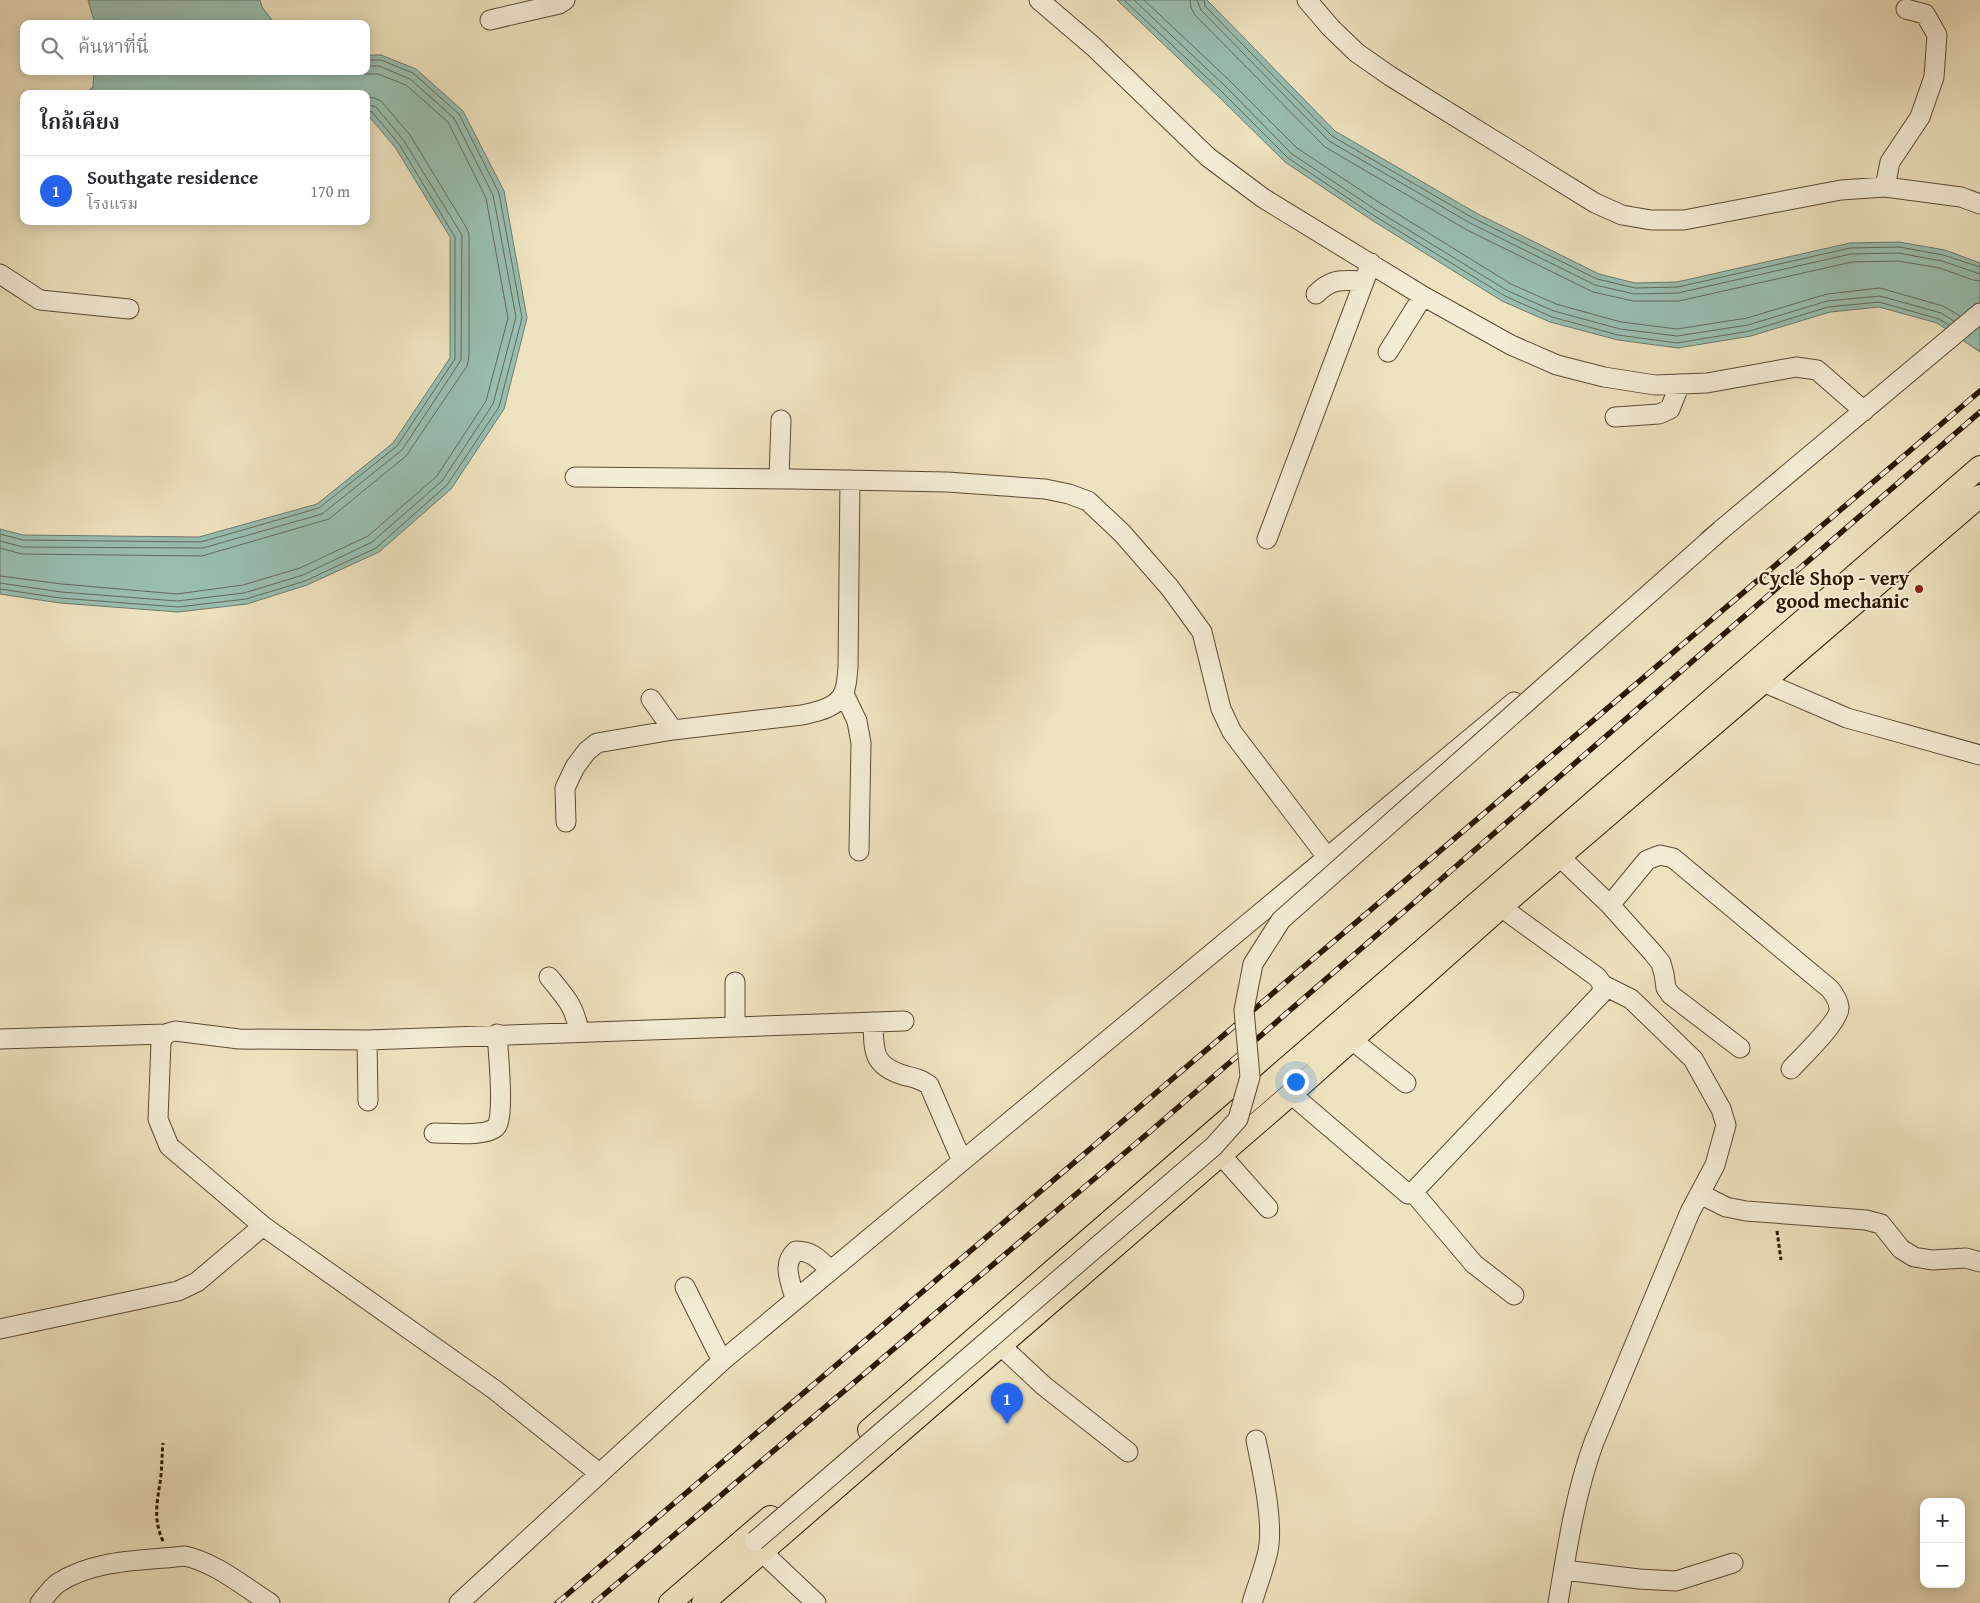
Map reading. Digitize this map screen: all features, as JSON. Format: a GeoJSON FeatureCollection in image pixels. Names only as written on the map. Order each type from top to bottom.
{"type":"FeatureCollection","features":[{"type":"Feature","properties":{"kind":"main road"},"geometry":{"type":"LineString","coordinates":[[703,1603],[736,1560],[1554,850],[1980,467]]}},
{"type":"Feature","properties":{"kind":"main road"},"geometry":{"type":"LineString","coordinates":[[670,1603],[758,1547],[1000,1345],[1291,1094],[1501,908],[1554,850],[1763,682],[1977,503]]}},
{"type":"Feature","properties":{"kind":"street"},"geometry":{"type":"LineString","coordinates":[[490,20],[559,4],[565,0]]}},
{"type":"Feature","properties":{"kind":"street"},"geometry":{"type":"LineString","coordinates":[[1039,0],[1094,47],[1208,157],[1263,198],[1423,296],[1511,345],[1557,365],[1621,380],[1655,385],[1707,383],[1796,367],[1817,370],[1864,411]]}},
{"type":"Feature","properties":{"kind":"street"},"geometry":{"type":"LineString","coordinates":[[1307,0],[1331,28],[1357,53],[1390,76],[1595,202],[1622,216],[1651,220],[1684,220],[1841,190],[1885,187],[1962,197],[1980,204]]}},
{"type":"Feature","properties":{"kind":"street"},"geometry":{"type":"LineString","coordinates":[[1885,187],[1890,162],[1920,117],[1934,77],[1937,35],[1925,14],[1906,9]]}},
{"type":"Feature","properties":{"kind":"street"},"geometry":{"type":"LineString","coordinates":[[1267,539],[1371,263]]}},
{"type":"Feature","properties":{"kind":"street"},"geometry":{"type":"LineString","coordinates":[[0,274],[40,300],[129,309]]}},
{"type":"Feature","properties":{"kind":"street"},"geometry":{"type":"LineString","coordinates":[[1316,294],[1326,283],[1345,280],[1364,281]]}},
{"type":"Feature","properties":{"kind":"street"},"geometry":{"type":"LineString","coordinates":[[1388,352],[1423,296]]}},
{"type":"Feature","properties":{"kind":"street"},"geometry":{"type":"LineString","coordinates":[[459,1603],[722,1361],[795,1299],[1980,314]]}},
{"type":"Feature","properties":{"kind":"street"},"geometry":{"type":"LineString","coordinates":[[1615,418],[1659,414],[1670,408],[1680,384]]}},
{"type":"Feature","properties":{"kind":"street"},"geometry":{"type":"LineString","coordinates":[[779,478],[781,420]]}},
{"type":"Feature","properties":{"kind":"street"},"geometry":{"type":"LineString","coordinates":[[575,477],[779,478],[946,482],[1045,489],[1069,494],[1088,501],[1128,539],[1170,588],[1202,632],[1221,709],[1232,732],[1327,857]]}},
{"type":"Feature","properties":{"kind":"street"},"geometry":{"type":"LineString","coordinates":[[850,480],[848,668],[844,694],[857,721],[861,743],[859,851]]}},
{"type":"Feature","properties":{"kind":"street"},"geometry":{"type":"LineString","coordinates":[[816,1603],[758,1547],[1214,1146],[1238,1119],[1250,1077],[1244,1010],[1253,964],[1281,920],[1721,530]]}},
{"type":"Feature","properties":{"kind":"street"},"geometry":{"type":"LineString","coordinates":[[1763,682],[1847,718],[1980,755]]}},
{"type":"Feature","properties":{"kind":"street"},"geometry":{"type":"LineString","coordinates":[[566,822],[565,788],[575,767],[587,751],[597,743],[674,730],[802,715],[820,711],[835,703],[844,694]]}},
{"type":"Feature","properties":{"kind":"street"},"geometry":{"type":"LineString","coordinates":[[651,700],[674,730]]}},
{"type":"Feature","properties":{"kind":"street"},"geometry":{"type":"LineString","coordinates":[[1554,850],[1610,905],[1661,963],[1666,988],[1671,995],[1740,1048]]}},
{"type":"Feature","properties":{"kind":"street"},"geometry":{"type":"LineString","coordinates":[[1610,905],[1647,860],[1660,855],[1673,858],[1830,989],[1837,998],[1840,1008],[1836,1019],[1791,1069]]}},
{"type":"Feature","properties":{"kind":"street"},"geometry":{"type":"LineString","coordinates":[[1501,908],[1597,976],[1603,985],[1631,999],[1693,1059],[1721,1109],[1726,1125],[1715,1165],[1690,1212],[1594,1442],[1584,1472],[1558,1603]]}},
{"type":"Feature","properties":{"kind":"street"},"geometry":{"type":"LineString","coordinates":[[549,977],[571,1003],[576,1014],[579,1032]]}},
{"type":"Feature","properties":{"kind":"street"},"geometry":{"type":"LineString","coordinates":[[735,982],[736,1027]]}},
{"type":"Feature","properties":{"kind":"street"},"geometry":{"type":"LineString","coordinates":[[1291,1094],[1408,1194],[1413,1192],[1601,994],[1603,985]]}},
{"type":"Feature","properties":{"kind":"street"},"geometry":{"type":"LineString","coordinates":[[0,1039],[165,1034],[175,1031],[239,1039],[367,1040],[904,1021]]}},
{"type":"Feature","properties":{"kind":"street"},"geometry":{"type":"LineString","coordinates":[[873,1022],[874,1050],[879,1063],[888,1069],[919,1078],[929,1085],[962,1161]]}},
{"type":"Feature","properties":{"kind":"street"},"geometry":{"type":"LineString","coordinates":[[165,1034],[162,1042],[158,1120],[169,1146],[263,1226],[495,1390],[599,1473]]}},
{"type":"Feature","properties":{"kind":"street"},"geometry":{"type":"LineString","coordinates":[[434,1133],[483,1133],[496,1128],[499,1122],[501,1106],[497,1034]]}},
{"type":"Feature","properties":{"kind":"street"},"geometry":{"type":"LineString","coordinates":[[367,1040],[368,1101]]}},
{"type":"Feature","properties":{"kind":"street"},"geometry":{"type":"LineString","coordinates":[[1352,1040],[1406,1083]]}},
{"type":"Feature","properties":{"kind":"street"},"geometry":{"type":"LineString","coordinates":[[1221,1155],[1268,1208]]}},
{"type":"Feature","properties":{"kind":"street"},"geometry":{"type":"LineString","coordinates":[[1413,1192],[1474,1264],[1514,1295]]}},
{"type":"Feature","properties":{"kind":"street"},"geometry":{"type":"LineString","coordinates":[[1700,1194],[1726,1207],[1746,1211],[1866,1220],[1881,1224],[1901,1249],[1914,1257],[1932,1260],[1966,1258],[1980,1262]]}},
{"type":"Feature","properties":{"kind":"street"},"geometry":{"type":"LineString","coordinates":[[0,1329],[178,1291],[197,1282],[263,1226]]}},
{"type":"Feature","properties":{"kind":"street"},"geometry":{"type":"LineString","coordinates":[[795,1299],[787,1263],[796,1251],[807,1251],[818,1258],[830,1270]]}},
{"type":"Feature","properties":{"kind":"street"},"geometry":{"type":"LineString","coordinates":[[685,1286],[722,1361]]}},
{"type":"Feature","properties":{"kind":"street"},"geometry":{"type":"LineString","coordinates":[[1000,1345],[1044,1386],[1128,1452]]}},
{"type":"Feature","properties":{"kind":"street"},"geometry":{"type":"LineString","coordinates":[[1252,1603],[1268,1550],[1265,1483],[1256,1440]]}},
{"type":"Feature","properties":{"kind":"street"},"geometry":{"type":"LineString","coordinates":[[40,1603],[56,1584],[78,1572],[108,1564],[185,1556],[196,1558],[213,1566],[270,1603]]}},
{"type":"Feature","properties":{"kind":"street"},"geometry":{"type":"LineString","coordinates":[[1564,1570],[1638,1579],[1676,1580],[1733,1563]]}},
{"type":"Feature","properties":{"kind":"path"},"geometry":{"type":"LineString","coordinates":[[1773,1213],[1781,1260]]}},
{"type":"Feature","properties":{"kind":"path"},"geometry":{"type":"LineString","coordinates":[[163,1443],[161,1475],[155,1508],[159,1533],[170,1558]]}},
{"type":"Feature","properties":{"kind":"water"},"geometry":{"type":"Polygon","coordinates":[[[88,0],[260,0],[262,7],[272,20],[94,20],[88,0]]]}},
{"type":"Feature","properties":{"kind":"water"},"geometry":{"type":"Polygon","coordinates":[[[1117,0],[1207,0],[1335,131],[1476,213],[1599,274],[1635,283],[1677,282],[1850,243],[1899,242],[1945,250],[1980,263],[1980,352],[1937,323],[1879,307],[1830,312],[1751,336],[1678,348],[1618,340],[1550,322],[1502,301],[1370,219],[1285,162],[1117,0]]]}},
{"type":"Feature","properties":{"kind":"water"},"geometry":{"type":"Polygon","coordinates":[[[370,55],[381,55],[416,69],[463,111],[504,191],[527,318],[504,409],[451,489],[379,552],[307,585],[247,604],[178,612],[60,603],[0,594],[0,529],[23,535],[199,537],[317,504],[393,443],[450,358],[450,237],[395,147],[370,118],[370,90],[89,90],[93,87],[94,75],[370,75],[370,55]]]}},
{"type":"Feature","properties":{"kind":"railway"},"geometry":{"type":"LineString","coordinates":[[557,1603],[1980,391]]}},
{"type":"Feature","properties":{"kind":"railway"},"geometry":{"type":"LineString","coordinates":[[594,1603],[1153,1129],[1980,412]]}},
{"type":"Feature","properties":{"kind":"place","name":"Cycle Shop - very good mechanic"},"geometry":{"type":"Point","coordinates":[1919,589]}},
{"type":"Feature","properties":{"kind":"place","name":"Southgate residence"},"geometry":{"type":"Point","coordinates":[1007,1424]}}]}
